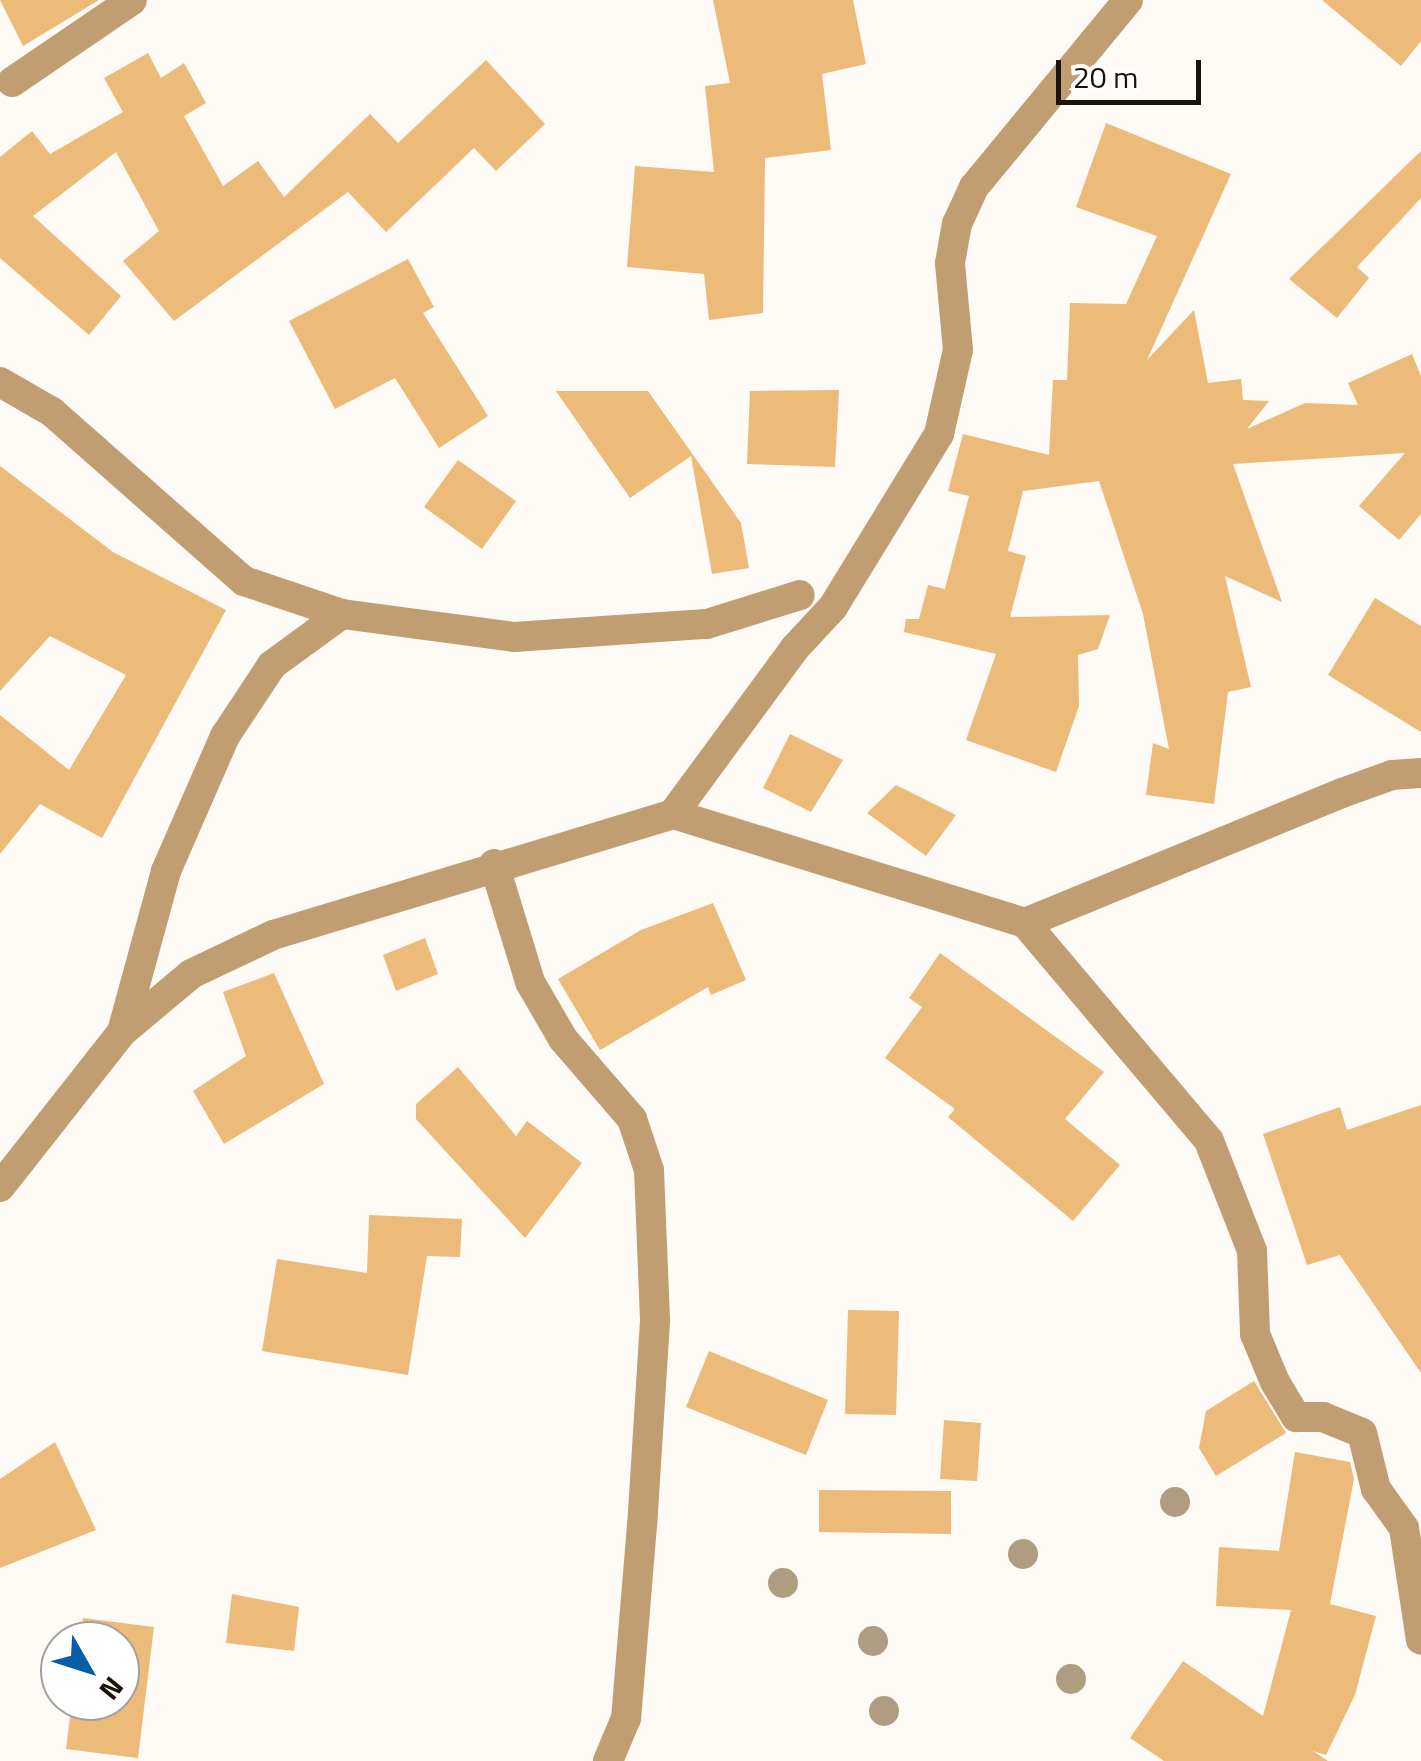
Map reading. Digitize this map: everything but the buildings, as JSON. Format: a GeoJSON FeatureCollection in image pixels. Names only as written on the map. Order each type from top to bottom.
{"type":"FeatureCollection","features":[{"type":"Feature","properties":{"kind":"street"},"geometry":{"type":"LineString","coordinates":[[12,82],[132,0]]}},
{"type":"Feature","properties":{"kind":"street"},"geometry":{"type":"LineString","coordinates":[[673,814],[794,649],[833,607],[939,434],[958,350],[950,263],[957,224],[974,187],[1100,13],[1128,0]]}},
{"type":"Feature","properties":{"kind":"street"},"geometry":{"type":"LineString","coordinates":[[0,382],[52,412],[244,582],[342,614],[514,638],[707,624],[800,595]]}},
{"type":"Feature","properties":{"kind":"street"},"geometry":{"type":"LineString","coordinates":[[122,1032],[166,870],[224,736],[272,665],[342,614]]}},
{"type":"Feature","properties":{"kind":"street"},"geometry":{"type":"LineString","coordinates":[[1025,923],[1342,793],[1392,775],[1421,774]]}},
{"type":"Feature","properties":{"kind":"street"},"geometry":{"type":"LineString","coordinates":[[0,1187],[122,1032],[192,974],[273,935],[494,864],[673,814],[1025,923],[1209,1141],[1252,1251],[1255,1334],[1275,1382],[1296,1417],[1323,1417],[1362,1434],[1376,1488],[1404,1528],[1421,1640]]}},
{"type":"Feature","properties":{"kind":"street"},"geometry":{"type":"LineString","coordinates":[[494,864],[530,982],[563,1039],[632,1120],[649,1170],[654,1320],[642,1525],[626,1718],[608,1761]]}}]}
